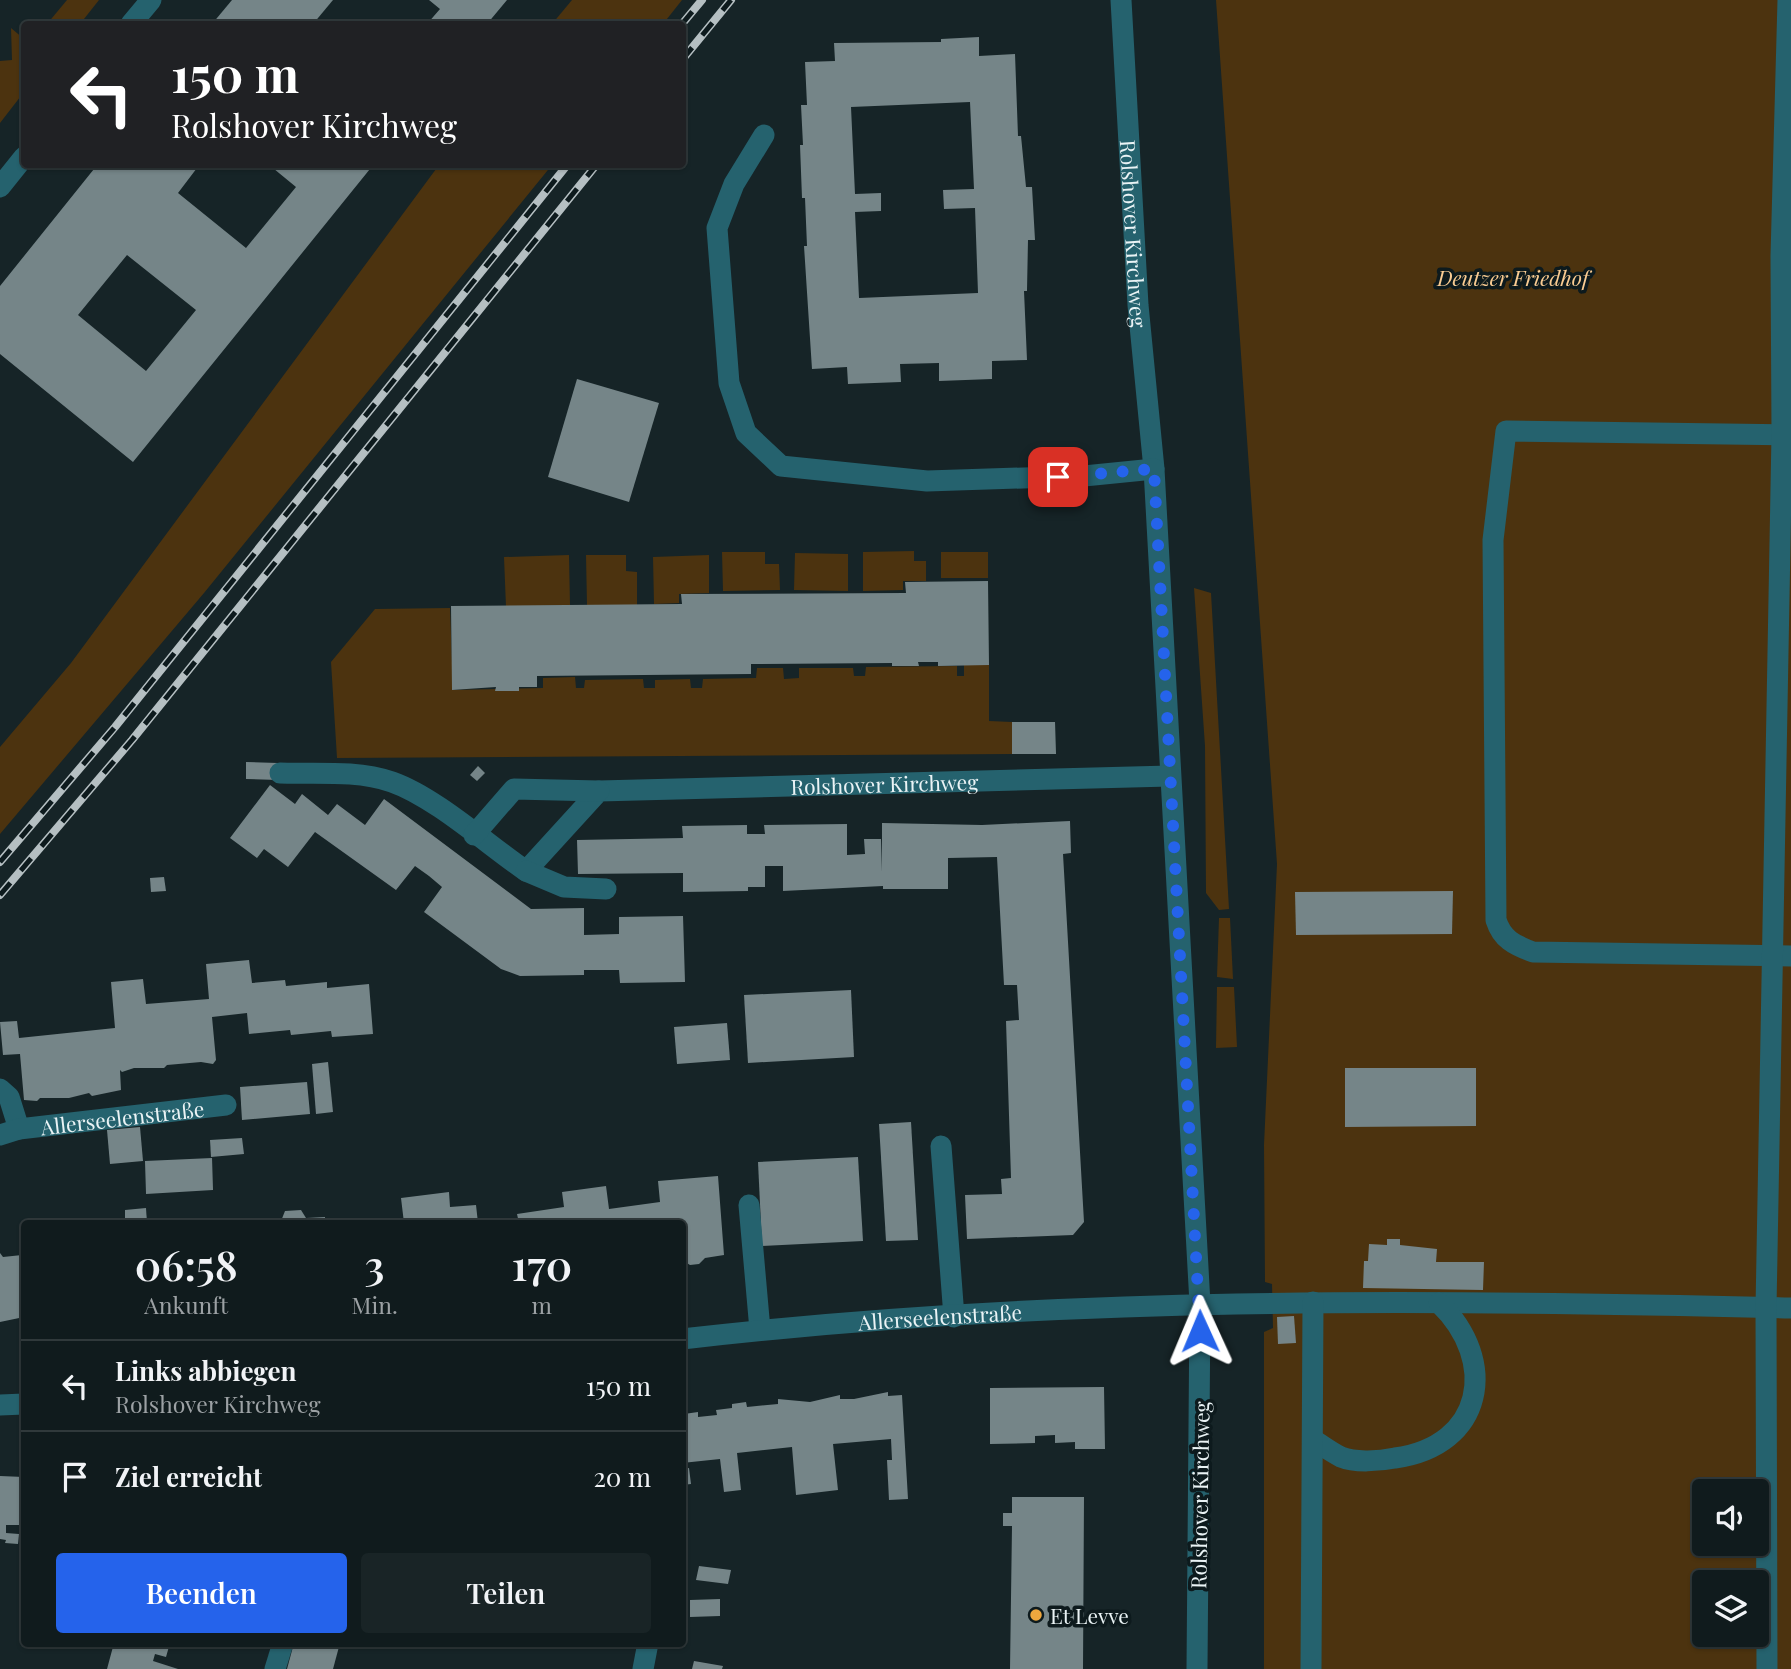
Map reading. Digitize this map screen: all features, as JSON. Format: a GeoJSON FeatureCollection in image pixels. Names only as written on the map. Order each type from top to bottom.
{"type":"FeatureCollection","features":[{"type":"Feature","properties":{"kind":"street"},"geometry":{"type":"LineString","coordinates":[[134,21],[151,0]]}},
{"type":"Feature","properties":{"kind":"street","name":"Rolshover Kirchweg"},"geometry":{"type":"LineString","coordinates":[[1121,0],[1138,304],[1154,469],[1200,1304],[1197,1669]]}},
{"type":"Feature","properties":{"kind":"street"},"geometry":{"type":"LineString","coordinates":[[1767,1669],[1766,1308],[1782,956],[1786,434],[1781,256],[1788,0]]}},
{"type":"Feature","properties":{"kind":"street"},"geometry":{"type":"LineString","coordinates":[[764,135],[734,184],[717,228],[729,383],[746,433],[780,466],[927,481],[1084,476],[1154,469]]}},
{"type":"Feature","properties":{"kind":"street"},"geometry":{"type":"LineString","coordinates":[[0,187],[21,161]]}},
{"type":"Feature","properties":{"kind":"street"},"geometry":{"type":"LineString","coordinates":[[1782,956],[1533,952],[1517,947],[1501,935],[1496,920],[1493,540],[1506,430],[1786,434]]}},
{"type":"Feature","properties":{"kind":"street"},"geometry":{"type":"LineString","coordinates":[[280,774],[362,776],[391,782],[419,794],[526,872],[564,887],[606,889]]}},
{"type":"Feature","properties":{"kind":"street","name":"Rolshover Kirchweg"},"geometry":{"type":"LineString","coordinates":[[474,835],[514,789],[599,791],[1170,776]]}},
{"type":"Feature","properties":{"kind":"street"},"geometry":{"type":"LineString","coordinates":[[526,872],[599,791]]}},
{"type":"Feature","properties":{"kind":"street","name":"Allerseelenstraße"},"geometry":{"type":"LineString","coordinates":[[0,1089],[9,1097],[9,1132],[226,1105]]}},
{"type":"Feature","properties":{"kind":"street"},"geometry":{"type":"LineString","coordinates":[[941,1146],[954,1317]]}},
{"type":"Feature","properties":{"kind":"street"},"geometry":{"type":"LineString","coordinates":[[749,1205],[760,1330]]}},
{"type":"Feature","properties":{"kind":"street"},"geometry":{"type":"LineString","coordinates":[[1311,1669],[1312,1302],[1791,1308]]}},
{"type":"Feature","properties":{"kind":"street","name":"Allerseelenstraße"},"geometry":{"type":"LineString","coordinates":[[686,1339],[816,1323],[1200,1304],[1312,1302]]}},
{"type":"Feature","properties":{"kind":"street"},"geometry":{"type":"LineString","coordinates":[[1313,1440],[1343,1458],[1384,1460],[1434,1449],[1454,1434],[1467,1417],[1475,1391],[1474,1372],[1462,1332],[1439,1303]]}},
{"type":"Feature","properties":{"kind":"street"},"geometry":{"type":"LineString","coordinates":[[0,1405],[21,1404]]}},
{"type":"Feature","properties":{"kind":"street"},"geometry":{"type":"LineString","coordinates":[[275,1669],[282,1647]]}},
{"type":"Feature","properties":{"kind":"street"},"geometry":{"type":"LineString","coordinates":[[643,1669],[647,1647]]}},
{"type":"Feature","properties":{"kind":"green space"},"geometry":{"type":"Polygon","coordinates":[[[67,0],[99,0],[82,21],[50,21],[67,0]]]}},
{"type":"Feature","properties":{"kind":"green space"},"geometry":{"type":"Polygon","coordinates":[[[572,0],[682,0],[665,21],[554,21],[572,0]]]}},
{"type":"Feature","properties":{"kind":"green space","name":"Deutzer Friedhof"},"geometry":{"type":"Polygon","coordinates":[[[1216,0],[1791,0],[1791,1669],[1264,1669],[1264,1332],[1273,1328],[1272,1284],[1265,1282],[1264,1145],[1277,864],[1216,0]]]}},
{"type":"Feature","properties":{"kind":"green space"},"geometry":{"type":"Polygon","coordinates":[[[11,28],[21,36],[21,96],[0,123],[0,61],[12,60],[11,28]]]}},
{"type":"Feature","properties":{"kind":"green space"},"geometry":{"type":"Polygon","coordinates":[[[437,168],[550,168],[204,593],[0,834],[0,747],[71,663],[437,168]]]}},
{"type":"Feature","properties":{"kind":"green space"},"geometry":{"type":"Polygon","coordinates":[[[914,551],[914,561],[926,561],[926,581],[903,581],[903,590],[863,591],[863,552],[914,551]]]}},
{"type":"Feature","properties":{"kind":"green space"},"geometry":{"type":"Polygon","coordinates":[[[722,552],[765,552],[765,564],[779,564],[780,590],[723,591],[722,552]]]}},
{"type":"Feature","properties":{"kind":"green space"},"geometry":{"type":"Polygon","coordinates":[[[941,552],[988,552],[988,578],[941,578],[941,552]]]}},
{"type":"Feature","properties":{"kind":"green space"},"geometry":{"type":"Polygon","coordinates":[[[795,553],[848,554],[848,591],[794,590],[795,553]]]}},
{"type":"Feature","properties":{"kind":"green space"},"geometry":{"type":"Polygon","coordinates":[[[569,555],[570,605],[506,607],[504,557],[569,555]]]}},
{"type":"Feature","properties":{"kind":"green space"},"geometry":{"type":"Polygon","coordinates":[[[586,555],[626,555],[626,571],[637,572],[637,605],[587,605],[586,555]]]}},
{"type":"Feature","properties":{"kind":"green space"},"geometry":{"type":"Polygon","coordinates":[[[709,555],[709,593],[679,594],[679,603],[654,604],[653,557],[709,555]]]}},
{"type":"Feature","properties":{"kind":"green space"},"geometry":{"type":"Polygon","coordinates":[[[1194,588],[1211,593],[1229,909],[1219,910],[1206,893],[1205,746],[1194,588]]]}},
{"type":"Feature","properties":{"kind":"green space"},"geometry":{"type":"Polygon","coordinates":[[[450,608],[453,690],[543,688],[543,678],[575,677],[576,688],[584,688],[585,680],[643,679],[644,688],[655,688],[655,680],[690,679],[691,688],[702,688],[703,679],[756,678],[757,668],[783,668],[784,679],[799,678],[799,668],[853,668],[854,676],[865,676],[866,667],[957,666],[957,676],[964,676],[964,665],[989,665],[989,721],[1012,722],[1012,754],[337,758],[331,662],[375,609],[450,608]]]}},
{"type":"Feature","properties":{"kind":"green space"},"geometry":{"type":"Polygon","coordinates":[[[1219,918],[1230,918],[1233,979],[1217,977],[1219,918]]]}},
{"type":"Feature","properties":{"kind":"green space"},"geometry":{"type":"Polygon","coordinates":[[[1217,987],[1234,987],[1237,1047],[1216,1048],[1217,987]]]}},
{"type":"Feature","properties":{"kind":"building"},"geometry":{"type":"Polygon","coordinates":[[[232,0],[333,0],[316,21],[214,21],[232,0]]]}},
{"type":"Feature","properties":{"kind":"building"},"geometry":{"type":"Polygon","coordinates":[[[429,0],[507,0],[490,21],[430,21],[440,9],[429,0]]]}},
{"type":"Feature","properties":{"kind":"building"},"geometry":{"type":"Polygon","coordinates":[[[979,37],[979,56],[1015,54],[1018,136],[1021,136],[1026,187],[1032,187],[1035,240],[1028,240],[1027,291],[1024,291],[1027,360],[992,361],[992,379],[939,381],[939,363],[900,364],[901,382],[848,384],[847,367],[812,369],[804,246],[807,246],[805,198],[802,198],[800,145],[803,145],[801,105],[807,105],[805,62],[835,61],[834,43],[941,42],[941,39],[979,37]],[[970,102],[851,107],[855,194],[881,193],[881,211],[855,212],[859,298],[978,293],[975,208],[944,209],[943,190],[974,189],[970,102]]]}},
{"type":"Feature","properties":{"kind":"building"},"geometry":{"type":"Polygon","coordinates":[[[95,168],[197,168],[178,193],[246,248],[296,187],[273,168],[371,168],[133,462],[0,354],[0,286],[95,168]],[[127,255],[78,315],[146,371],[196,310],[127,255]]]}},
{"type":"Feature","properties":{"kind":"building"},"geometry":{"type":"Polygon","coordinates":[[[577,379],[659,403],[629,502],[548,477],[577,379]]]}},
{"type":"Feature","properties":{"kind":"building"},"geometry":{"type":"Polygon","coordinates":[[[988,581],[989,665],[938,666],[938,662],[918,662],[919,666],[892,666],[892,663],[751,664],[751,674],[537,676],[537,687],[519,687],[519,691],[495,691],[496,687],[452,690],[451,606],[682,604],[681,594],[906,593],[905,582],[988,581]]]}},
{"type":"Feature","properties":{"kind":"building"},"geometry":{"type":"Polygon","coordinates":[[[1012,722],[1055,722],[1056,754],[1012,754],[1012,722]]]}},
{"type":"Feature","properties":{"kind":"building"},"geometry":{"type":"Polygon","coordinates":[[[246,762],[278,763],[278,780],[246,779],[246,762]]]}},
{"type":"Feature","properties":{"kind":"building"},"geometry":{"type":"Polygon","coordinates":[[[478,766],[485,773],[477,781],[470,775],[478,766]]]}},
{"type":"Feature","properties":{"kind":"building"},"geometry":{"type":"Polygon","coordinates":[[[270,785],[295,804],[302,794],[328,815],[337,804],[365,825],[384,799],[531,909],[584,908],[584,935],[619,934],[619,917],[683,916],[685,982],[620,983],[619,970],[584,970],[584,975],[520,976],[501,969],[424,912],[442,887],[429,876],[415,866],[396,890],[315,832],[288,867],[264,849],[257,858],[230,838],[270,785]]]}},
{"type":"Feature","properties":{"kind":"building"},"geometry":{"type":"Polygon","coordinates":[[[1070,821],[1071,853],[1063,854],[1084,1222],[1073,1235],[967,1239],[965,1195],[1002,1194],[1001,1179],[1011,1178],[1006,1021],[1019,1020],[1017,985],[1004,985],[997,857],[948,858],[948,889],[883,889],[883,886],[783,891],[783,866],[765,866],[765,887],[748,887],[748,891],[683,892],[683,873],[578,874],[577,840],[683,838],[682,826],[747,825],[747,834],[765,834],[764,825],[847,824],[847,855],[865,854],[864,839],[881,839],[882,872],[882,823],[982,825],[1070,821]]]}},
{"type":"Feature","properties":{"kind":"building"},"geometry":{"type":"Polygon","coordinates":[[[164,877],[166,891],[151,892],[150,878],[164,877]]]}},
{"type":"Feature","properties":{"kind":"building"},"geometry":{"type":"Polygon","coordinates":[[[1453,891],[1452,934],[1296,935],[1295,892],[1453,891]]]}},
{"type":"Feature","properties":{"kind":"building"},"geometry":{"type":"Polygon","coordinates":[[[249,960],[252,983],[285,980],[286,986],[327,982],[327,988],[369,984],[373,1034],[332,1037],[331,1031],[291,1035],[290,1030],[249,1034],[247,1013],[212,1017],[216,1060],[213,1064],[201,1062],[167,1065],[164,1068],[120,1070],[121,1090],[92,1096],[89,1093],[69,1098],[24,1100],[20,1054],[3,1055],[0,1022],[17,1021],[19,1038],[115,1028],[111,982],[143,979],[146,1004],[209,999],[206,964],[249,960]]]}},
{"type":"Feature","properties":{"kind":"building"},"geometry":{"type":"Polygon","coordinates":[[[851,990],[854,1057],[748,1063],[744,995],[851,990]]]}},
{"type":"Feature","properties":{"kind":"building"},"geometry":{"type":"Polygon","coordinates":[[[727,1023],[730,1060],[677,1064],[674,1027],[727,1023]]]}},
{"type":"Feature","properties":{"kind":"building"},"geometry":{"type":"Polygon","coordinates":[[[328,1062],[333,1112],[316,1114],[312,1064],[328,1062]]]}},
{"type":"Feature","properties":{"kind":"building"},"geometry":{"type":"Polygon","coordinates":[[[1345,1068],[1476,1068],[1476,1126],[1345,1127],[1345,1068]]]}},
{"type":"Feature","properties":{"kind":"building"},"geometry":{"type":"Polygon","coordinates":[[[307,1082],[310,1114],[242,1120],[240,1087],[307,1082]]]}},
{"type":"Feature","properties":{"kind":"building"},"geometry":{"type":"Polygon","coordinates":[[[911,1122],[918,1240],[886,1241],[879,1124],[911,1122]]]}},
{"type":"Feature","properties":{"kind":"building"},"geometry":{"type":"Polygon","coordinates":[[[140,1127],[143,1161],[110,1164],[107,1130],[140,1127]]]}},
{"type":"Feature","properties":{"kind":"building"},"geometry":{"type":"Polygon","coordinates":[[[242,1138],[244,1154],[211,1157],[210,1140],[242,1138]]]}},
{"type":"Feature","properties":{"kind":"building"},"geometry":{"type":"Polygon","coordinates":[[[858,1157],[863,1241],[762,1246],[758,1162],[858,1157]]]}},
{"type":"Feature","properties":{"kind":"building"},"geometry":{"type":"Polygon","coordinates":[[[212,1158],[213,1190],[146,1194],[145,1161],[212,1158]]]}},
{"type":"Feature","properties":{"kind":"building"},"geometry":{"type":"Polygon","coordinates":[[[718,1176],[724,1255],[705,1258],[699,1264],[686,1262],[686,1220],[518,1220],[517,1214],[564,1207],[562,1192],[606,1186],[609,1209],[660,1202],[658,1181],[718,1176]]]}},
{"type":"Feature","properties":{"kind":"building"},"geometry":{"type":"Polygon","coordinates":[[[449,1192],[450,1207],[476,1205],[478,1220],[404,1220],[401,1198],[449,1192]]]}},
{"type":"Feature","properties":{"kind":"building"},"geometry":{"type":"Polygon","coordinates":[[[146,1208],[147,1220],[125,1220],[125,1210],[146,1208]]]}},
{"type":"Feature","properties":{"kind":"building"},"geometry":{"type":"Polygon","coordinates":[[[301,1210],[306,1218],[325,1217],[325,1220],[281,1220],[285,1211],[301,1210]]]}},
{"type":"Feature","properties":{"kind":"building"},"geometry":{"type":"Polygon","coordinates":[[[1387,1239],[1400,1239],[1400,1245],[1437,1249],[1436,1262],[1484,1262],[1483,1290],[1363,1288],[1364,1261],[1368,1261],[1369,1244],[1387,1245],[1387,1239]]]}},
{"type":"Feature","properties":{"kind":"building"},"geometry":{"type":"Polygon","coordinates":[[[0,1253],[3,1257],[21,1255],[21,1318],[0,1322],[0,1253]]]}},
{"type":"Feature","properties":{"kind":"building"},"geometry":{"type":"Polygon","coordinates":[[[1294,1316],[1296,1343],[1278,1344],[1277,1317],[1294,1316]]]}},
{"type":"Feature","properties":{"kind":"building"},"geometry":{"type":"Polygon","coordinates":[[[1104,1387],[1105,1449],[1075,1449],[1075,1442],[1055,1443],[1055,1435],[1035,1436],[1035,1443],[990,1444],[990,1388],[1104,1387]]]}},
{"type":"Feature","properties":{"kind":"building"},"geometry":{"type":"Polygon","coordinates":[[[888,1392],[888,1396],[902,1395],[908,1499],[889,1500],[887,1460],[892,1460],[891,1439],[833,1444],[838,1490],[796,1495],[792,1447],[737,1453],[741,1490],[724,1492],[720,1459],[686,1463],[686,1414],[698,1412],[698,1417],[717,1415],[716,1410],[732,1408],[732,1404],[746,1402],[747,1407],[778,1404],[778,1399],[810,1402],[840,1395],[840,1399],[888,1392]]]}},
{"type":"Feature","properties":{"kind":"building"},"geometry":{"type":"Polygon","coordinates":[[[686,1468],[689,1468],[691,1484],[686,1485],[686,1468]]]}},
{"type":"Feature","properties":{"kind":"building"},"geometry":{"type":"Polygon","coordinates":[[[0,1476],[21,1477],[21,1525],[6,1525],[6,1533],[19,1534],[18,1544],[5,1543],[6,1540],[0,1539],[0,1476]]]}},
{"type":"Feature","properties":{"kind":"building"},"geometry":{"type":"Polygon","coordinates":[[[1012,1497],[1084,1497],[1083,1669],[1010,1669],[1012,1526],[1003,1526],[1003,1513],[1012,1513],[1012,1497]]]}},
{"type":"Feature","properties":{"kind":"building"},"geometry":{"type":"Polygon","coordinates":[[[699,1566],[731,1570],[728,1584],[696,1580],[699,1566]]]}},
{"type":"Feature","properties":{"kind":"building"},"geometry":{"type":"Polygon","coordinates":[[[720,1599],[720,1616],[690,1617],[690,1600],[720,1599]]]}},
{"type":"Feature","properties":{"kind":"building"},"geometry":{"type":"Polygon","coordinates":[[[113,1647],[169,1647],[166,1657],[155,1654],[153,1661],[178,1669],[107,1669],[113,1647]]]}},
{"type":"Feature","properties":{"kind":"building"},"geometry":{"type":"Polygon","coordinates":[[[293,1647],[339,1647],[333,1669],[287,1669],[293,1647]]]}},
{"type":"Feature","properties":{"kind":"building"},"geometry":{"type":"Polygon","coordinates":[[[694,1661],[723,1666],[722,1669],[692,1669],[694,1661]]]}},
{"type":"Feature","properties":{"kind":"railway"},"geometry":{"type":"LineString","coordinates":[[684,21],[702,0]]}},
{"type":"Feature","properties":{"kind":"railway"},"geometry":{"type":"LineString","coordinates":[[686,55],[731,0]]}},
{"type":"Feature","properties":{"kind":"railway"},"geometry":{"type":"LineString","coordinates":[[0,862],[115,727],[565,168]]}},
{"type":"Feature","properties":{"kind":"railway"},"geometry":{"type":"LineString","coordinates":[[0,895],[132,740],[594,168]]}},
{"type":"Feature","properties":{"kind":"place","name":"Et Levve"},"geometry":{"type":"Point","coordinates":[1036,1615]}},
{"type":"Feature","properties":{"kind":"route"},"geometry":{"type":"LineString","coordinates":[[1058,477],[1154,469],[1200,1331]]}}]}
